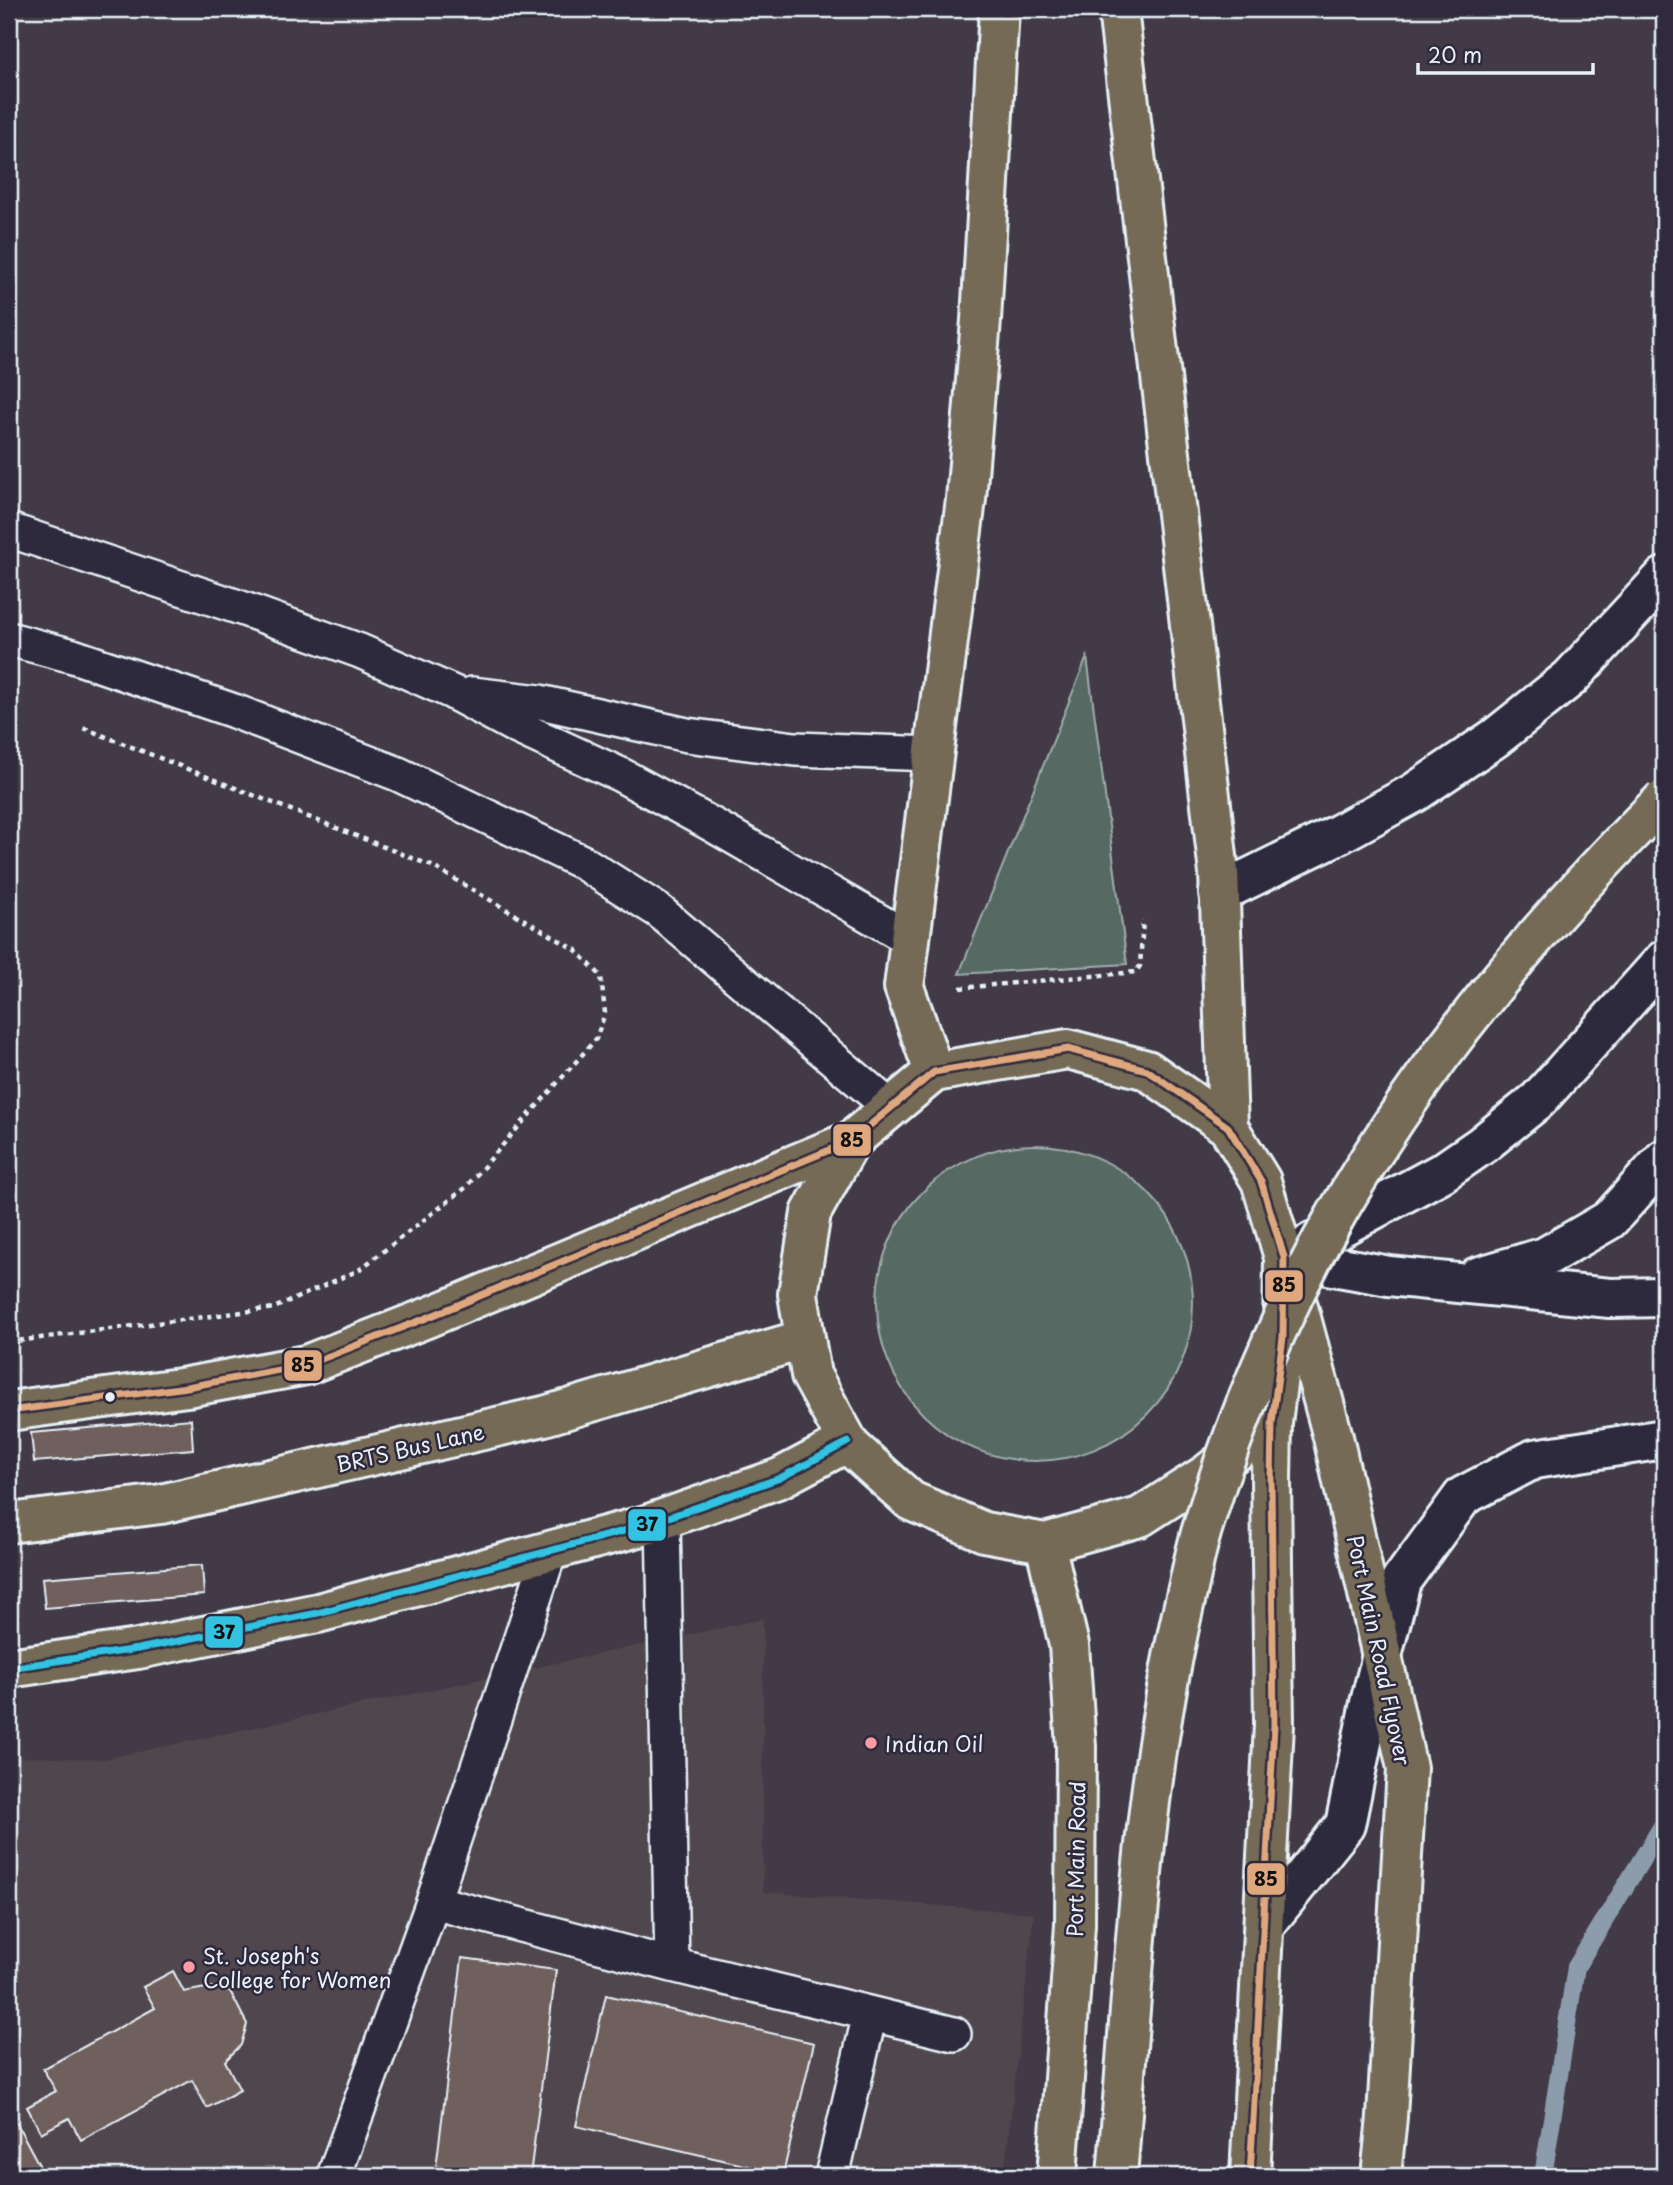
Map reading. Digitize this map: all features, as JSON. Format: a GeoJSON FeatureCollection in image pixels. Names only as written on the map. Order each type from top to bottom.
{"type":"FeatureCollection","features":[{"type":"Feature","properties":{"kind":"main road"},"geometry":{"type":"LineString","coordinates":[[933,1072],[904,987],[966,499],[981,320],[999,9]]}},
{"type":"Feature","properties":{"kind":"main road"},"geometry":{"type":"LineString","coordinates":[[1118,9],[1219,873],[1228,1127]]}},
{"type":"Feature","properties":{"kind":"main road"},"geometry":{"type":"LineString","coordinates":[[1219,893],[1403,799],[1495,738],[1570,678],[1664,577]]}},
{"type":"Feature","properties":{"kind":"main road"},"geometry":{"type":"LineString","coordinates":[[1116,2176],[1145,1837],[1158,1738],[1177,1635],[1203,1525],[1241,1418],[1273,1340],[1322,1240],[1379,1146],[1438,1058],[1514,961],[1623,840],[1664,799]]}},
{"type":"Feature","properties":{"kind":"main road"},"geometry":{"type":"LineString","coordinates":[[1284,1257],[1443,1172],[1482,1145],[1538,1100],[1664,960]]}},
{"type":"Feature","properties":{"kind":"main road"},"geometry":{"type":"LineString","coordinates":[[9,1411],[187,1387],[306,1365],[429,1317],[851,1142],[933,1072],[1068,1049],[1147,1070],[1228,1127]]}},
{"type":"Feature","properties":{"kind":"main road","name":"Port Main Road Flyover"},"geometry":{"type":"LineString","coordinates":[[1228,1127],[1261,1181],[1284,1257],[1333,1437],[1407,1768],[1388,2104],[1381,2176]]}},
{"type":"Feature","properties":{"kind":"main road"},"geometry":{"type":"LineString","coordinates":[[851,1142],[811,1213],[798,1294],[811,1375],[848,1442],[911,1501],[984,1532],[1045,1543],[1140,1517],[1207,1474],[1272,1423]]}},
{"type":"Feature","properties":{"kind":"main road"},"geometry":{"type":"LineString","coordinates":[[1458,1283],[1545,1256],[1609,1220],[1664,1159]]}},
{"type":"Feature","properties":{"kind":"main road"},"geometry":{"type":"LineString","coordinates":[[1284,1257],[1389,1276],[1610,1298],[1664,1297]]}},
{"type":"Feature","properties":{"kind":"main road"},"geometry":{"type":"LineString","coordinates":[[1250,2176],[1274,1725],[1272,1423],[1283,1337],[1284,1257]]}},
{"type":"Feature","properties":{"kind":"main road","name":"BRTS Bus Lane"},"geometry":{"type":"LineString","coordinates":[[9,1523],[161,1504],[519,1422],[805,1339]]}},
{"type":"Feature","properties":{"kind":"main road"},"geometry":{"type":"LineString","coordinates":[[1264,1926],[1345,1825],[1401,1581],[1462,1496],[1534,1459],[1664,1438]]}},
{"type":"Feature","properties":{"kind":"main road"},"geometry":{"type":"LineString","coordinates":[[9,1668],[138,1649],[318,1613],[550,1551],[663,1520],[780,1478],[848,1442]]}},
{"type":"Feature","properties":{"kind":"main road","name":"Port Main Road"},"geometry":{"type":"LineString","coordinates":[[1045,1543],[1069,1645],[1076,1747],[1075,1925],[1057,2176]]}},
{"type":"Feature","properties":{"kind":"lane"},"geometry":{"type":"LineString","coordinates":[[9,530],[336,643],[452,692],[688,811],[910,939]]}},
{"type":"Feature","properties":{"kind":"lane"},"geometry":{"type":"LineString","coordinates":[[9,639],[73,656],[234,711],[398,774],[582,862],[659,911],[891,1108]]}},
{"type":"Feature","properties":{"kind":"lane"},"geometry":{"type":"LineString","coordinates":[[452,692],[540,702],[687,735],[795,749],[934,754]]}},
{"type":"Feature","properties":{"kind":"lane"},"geometry":{"type":"LineString","coordinates":[[663,1520],[672,1965]]}},
{"type":"Feature","properties":{"kind":"lane"},"geometry":{"type":"LineString","coordinates":[[334,2176],[433,1902],[550,1551]]}},
{"type":"Feature","properties":{"kind":"lane"},"geometry":{"type":"LineString","coordinates":[[433,1902],[672,1965],[954,2034]]}},
{"type":"Feature","properties":{"kind":"lane"},"geometry":{"type":"LineString","coordinates":[[832,2176],[870,2014]]}},
{"type":"Feature","properties":{"kind":"path"},"geometry":{"type":"LineString","coordinates":[[9,1342],[275,1308],[359,1270],[464,1189],[596,1039],[605,1013],[601,976],[576,950],[432,866],[79,726]]}},
{"type":"Feature","properties":{"kind":"path"},"geometry":{"type":"LineString","coordinates":[[960,988],[1136,972],[1140,966],[1143,920]]}},
{"type":"Feature","properties":{"kind":"shaded area"},"geometry":{"type":"Polygon","coordinates":[[[763,1619],[763,1892],[1034,1913],[1004,2176],[9,2176],[9,1757],[105,1759],[763,1619]]]}},
{"type":"Feature","properties":{"kind":"green space"},"geometry":{"type":"Polygon","coordinates":[[[1087,657],[1127,964],[959,974],[1087,657]]]}},
{"type":"Feature","properties":{"kind":"green space"},"geometry":{"type":"Polygon","coordinates":[[[1035,1145],[1066,1148],[1095,1157],[1123,1172],[1147,1191],[1166,1215],[1181,1243],[1190,1272],[1193,1303],[1190,1334],[1181,1363],[1166,1391],[1147,1415],[1123,1434],[1095,1449],[1066,1458],[1035,1461],[1004,1458],[975,1449],[947,1434],[923,1415],[904,1391],[889,1363],[880,1334],[877,1303],[880,1272],[889,1243],[904,1215],[923,1191],[947,1172],[975,1157],[1004,1148],[1035,1145]]]}},
{"type":"Feature","properties":{"kind":"building"},"geometry":{"type":"Polygon","coordinates":[[[191,1419],[193,1449],[34,1462],[31,1433],[191,1419]]]}},
{"type":"Feature","properties":{"kind":"building"},"geometry":{"type":"Polygon","coordinates":[[[202,1565],[204,1595],[45,1608],[42,1578],[202,1565]]]}},
{"type":"Feature","properties":{"kind":"building"},"geometry":{"type":"Polygon","coordinates":[[[462,1958],[556,1970],[530,2176],[435,2176],[462,1958]]]}},
{"type":"Feature","properties":{"kind":"building"},"geometry":{"type":"Polygon","coordinates":[[[173,1971],[184,1992],[211,1987],[230,1991],[247,2024],[241,2045],[225,2061],[240,2090],[207,2108],[192,2080],[81,2140],[69,2118],[41,2133],[27,2107],[56,2091],[43,2069],[155,2008],[143,1987],[173,1971]]]}},
{"type":"Feature","properties":{"kind":"building"},"geometry":{"type":"Polygon","coordinates":[[[606,1995],[814,2043],[783,2174],[576,2126],[606,1995]]]}},
{"type":"Feature","properties":{"kind":"building"},"geometry":{"type":"Polygon","coordinates":[[[9,2109],[45,2176],[9,2176],[9,2109]]]}},
{"type":"Feature","properties":{"kind":"waterway"},"geometry":{"type":"LineString","coordinates":[[1543,2176],[1576,1967],[1664,1823]]}},
{"type":"Feature","properties":{"kind":"transit line","name":"85"},"geometry":{"type":"LineString","coordinates":[[9,1411],[187,1387],[306,1365],[429,1317],[851,1141],[934,1072],[1068,1049],[1147,1070],[1228,1127],[1261,1181],[1284,1257],[1283,1337],[1272,1423],[1274,1725],[1250,2176]]}},
{"type":"Feature","properties":{"kind":"transit line","name":"37"},"geometry":{"type":"LineString","coordinates":[[9,1668],[138,1649],[318,1613],[646,1525],[780,1478],[848,1442]]}},
{"type":"Feature","properties":{"kind":"place","name":"Indian Oil"},"geometry":{"type":"Point","coordinates":[871,1743]}},
{"type":"Feature","properties":{"kind":"place","name":"St. Joseph's College for Women"},"geometry":{"type":"Point","coordinates":[189,1967]}}]}
